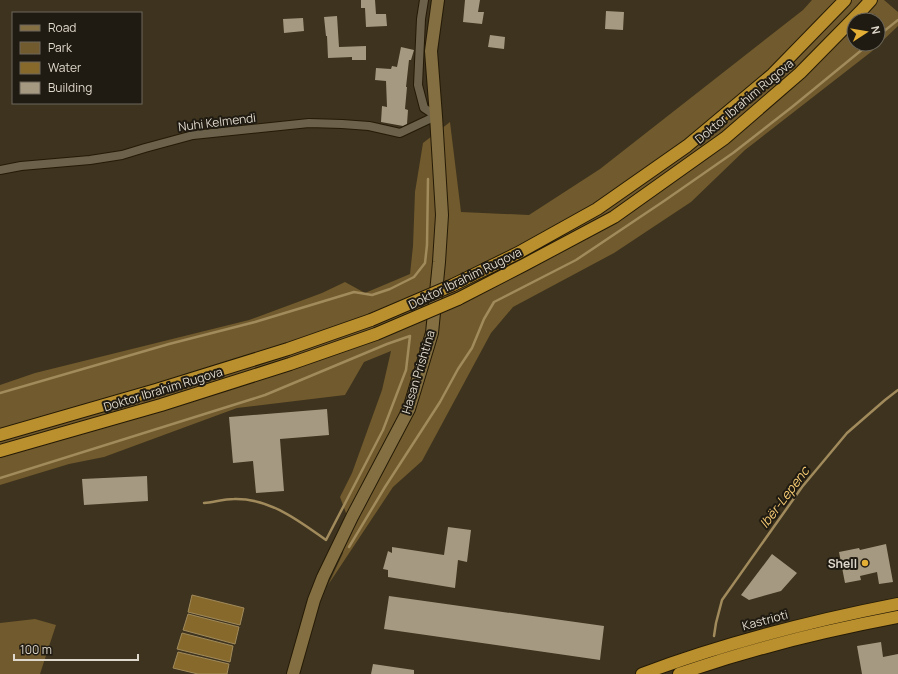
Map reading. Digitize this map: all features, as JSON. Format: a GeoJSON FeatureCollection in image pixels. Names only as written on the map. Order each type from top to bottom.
{"type":"FeatureCollection","features":[{"type":"Feature","properties":{"kind":"highway","name":"Doktor Ibrahim Rugova"},"geometry":{"type":"LineString","coordinates":[[0,435],[156,390],[288,349],[371,320],[518,254],[597,209],[687,146],[773,74],[845,0]]}},
{"type":"Feature","properties":{"kind":"highway","name":"Doktor Ibrahim Rugova"},"geometry":{"type":"LineString","coordinates":[[861,12],[871,0]]}},
{"type":"Feature","properties":{"kind":"highway"},"geometry":{"type":"LineString","coordinates":[[861,12],[879,0]]}},
{"type":"Feature","properties":{"kind":"highway","name":"Doktor Ibrahim Rugova"},"geometry":{"type":"LineString","coordinates":[[0,451],[161,405],[283,366],[376,334],[458,299],[614,217],[725,138],[800,73],[846,27]]}},
{"type":"Feature","properties":{"kind":"highway","name":"Kastrioti"},"geometry":{"type":"LineString","coordinates":[[642,674],[763,635],[816,621],[898,604]]}},
{"type":"Feature","properties":{"kind":"highway"},"geometry":{"type":"LineString","coordinates":[[679,674],[732,657],[808,636],[898,617]]}},
{"type":"Feature","properties":{"kind":"main road","name":"Hasan Prishtina"},"geometry":{"type":"LineString","coordinates":[[293,674],[314,600],[321,582],[352,517],[409,409],[432,333],[442,216],[431,51],[438,0]]}},
{"type":"Feature","properties":{"kind":"street"},"geometry":{"type":"LineString","coordinates":[[424,0],[421,19],[418,85],[424,108],[436,116]]}},
{"type":"Feature","properties":{"kind":"street","name":"Nuhi Kelmendi"},"geometry":{"type":"LineString","coordinates":[[0,170],[21,166],[90,160],[122,155],[193,135],[309,123],[369,126],[400,132],[436,116]]}},
{"type":"Feature","properties":{"kind":"green space"},"geometry":{"type":"Polygon","coordinates":[[[812,0],[884,0],[898,12],[898,26],[886,38],[886,12],[846,12],[846,52],[871,52],[745,150],[691,202],[614,253],[513,307],[491,333],[422,461],[393,487],[328,585],[343,553],[346,513],[340,497],[352,473],[382,390],[391,351],[364,362],[345,395],[237,408],[104,457],[69,464],[0,485],[0,385],[35,373],[249,320],[322,293],[345,282],[365,293],[410,274],[413,246],[415,192],[423,143],[450,122],[461,212],[529,215],[600,169],[803,10],[812,0]]]}},
{"type":"Feature","properties":{"kind":"green space"},"geometry":{"type":"Polygon","coordinates":[[[35,619],[56,625],[40,674],[0,674],[0,623],[35,619]]]}},
{"type":"Feature","properties":{"kind":"water"},"geometry":{"type":"Polygon","coordinates":[[[192,595],[244,608],[240,625],[188,612],[192,595]]]}},
{"type":"Feature","properties":{"kind":"water"},"geometry":{"type":"Polygon","coordinates":[[[188,614],[239,627],[235,644],[183,630],[188,614]]]}},
{"type":"Feature","properties":{"kind":"water"},"geometry":{"type":"Polygon","coordinates":[[[182,633],[233,646],[230,662],[177,649],[182,633]]]}},
{"type":"Feature","properties":{"kind":"water"},"geometry":{"type":"Polygon","coordinates":[[[178,652],[229,664],[227,674],[198,674],[173,668],[178,652]]]}},
{"type":"Feature","properties":{"kind":"building"},"geometry":{"type":"Polygon","coordinates":[[[361,0],[375,0],[376,14],[386,14],[387,26],[366,27],[365,8],[361,8],[361,0]]]}},
{"type":"Feature","properties":{"kind":"building"},"geometry":{"type":"Polygon","coordinates":[[[465,0],[480,0],[478,12],[484,12],[482,24],[463,22],[465,0]]]}},
{"type":"Feature","properties":{"kind":"building"},"geometry":{"type":"Polygon","coordinates":[[[606,11],[624,12],[623,30],[605,29],[606,11]]]}},
{"type":"Feature","properties":{"kind":"building"},"geometry":{"type":"Polygon","coordinates":[[[337,16],[339,47],[366,46],[366,60],[352,60],[352,57],[328,58],[324,17],[337,16]]]}},
{"type":"Feature","properties":{"kind":"building"},"geometry":{"type":"Polygon","coordinates":[[[303,18],[304,31],[284,33],[283,19],[303,18]]]}},
{"type":"Feature","properties":{"kind":"building"},"geometry":{"type":"Polygon","coordinates":[[[490,35],[505,37],[504,49],[488,47],[490,35]]]}},
{"type":"Feature","properties":{"kind":"building"},"geometry":{"type":"Polygon","coordinates":[[[401,47],[414,50],[411,60],[409,60],[406,87],[405,109],[408,110],[407,124],[403,126],[381,122],[382,106],[387,107],[386,81],[375,80],[376,68],[391,69],[392,66],[397,67],[401,47]]]}},
{"type":"Feature","properties":{"kind":"building"},"geometry":{"type":"Polygon","coordinates":[[[327,409],[329,435],[280,439],[284,491],[256,493],[253,461],[233,463],[229,417],[327,409]]]}},
{"type":"Feature","properties":{"kind":"building"},"geometry":{"type":"Polygon","coordinates":[[[147,476],[148,501],[84,505],[82,479],[147,476]]]}},
{"type":"Feature","properties":{"kind":"building"},"geometry":{"type":"Polygon","coordinates":[[[448,527],[471,530],[467,562],[458,560],[455,588],[388,577],[388,570],[383,569],[388,551],[392,553],[392,547],[444,555],[448,527]]]}},
{"type":"Feature","properties":{"kind":"building","name":"Shell"},"geometry":{"type":"Polygon","coordinates":[[[886,544],[893,582],[879,584],[877,572],[860,576],[861,580],[845,583],[839,552],[859,548],[860,550],[886,544]]]}},
{"type":"Feature","properties":{"kind":"building"},"geometry":{"type":"Polygon","coordinates":[[[772,554],[797,573],[781,591],[749,600],[741,595],[772,554]]]}},
{"type":"Feature","properties":{"kind":"building"},"geometry":{"type":"Polygon","coordinates":[[[389,596],[604,626],[600,660],[384,629],[389,596]]]}},
{"type":"Feature","properties":{"kind":"building"},"geometry":{"type":"Polygon","coordinates":[[[881,642],[883,657],[898,654],[898,674],[862,674],[857,646],[881,642]]]}},
{"type":"Feature","properties":{"kind":"building"},"geometry":{"type":"Polygon","coordinates":[[[373,664],[414,670],[414,674],[371,674],[373,664]]]}},
{"type":"Feature","properties":{"kind":"waterway"},"geometry":{"type":"LineString","coordinates":[[886,30],[898,20]]}},
{"type":"Feature","properties":{"kind":"waterway"},"geometry":{"type":"LineString","coordinates":[[349,547],[472,348],[484,319],[494,302],[576,260],[664,201],[733,153],[859,52]]}},
{"type":"Feature","properties":{"kind":"waterway"},"geometry":{"type":"LineString","coordinates":[[0,393],[169,344],[255,322],[354,292],[372,295],[390,289],[414,277],[425,263],[427,245],[428,179]]}},
{"type":"Feature","properties":{"kind":"waterway"},"geometry":{"type":"LineString","coordinates":[[0,478],[265,395],[387,344],[410,336],[406,370],[383,430],[326,540],[295,518],[260,502],[226,499],[204,503]]}},
{"type":"Feature","properties":{"kind":"waterway","name":"Ibër-Lepenc"},"geometry":{"type":"LineString","coordinates":[[714,636],[722,600],[802,487],[847,433],[898,390]]}},
{"type":"Feature","properties":{"kind":"place","name":"Shell"},"geometry":{"type":"Point","coordinates":[865,563]}}]}
